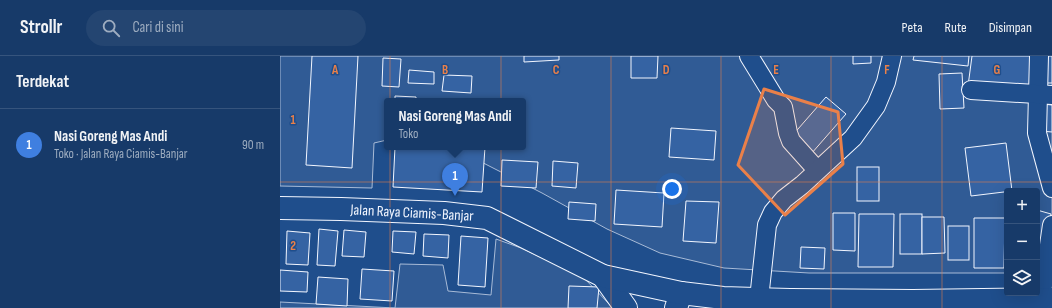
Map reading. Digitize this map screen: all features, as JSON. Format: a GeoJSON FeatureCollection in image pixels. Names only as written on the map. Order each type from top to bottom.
{"type":"FeatureCollection","features":[{"type":"Feature","properties":{"kind":"main road","name":"Jalan Raya Ciamis-Banjar"},"geometry":{"type":"LineString","coordinates":[[280,208],[444,213],[487,218],[603,276]]}},
{"type":"Feature","properties":{"kind":"main road"},"geometry":{"type":"LineString","coordinates":[[603,276],[678,301],[723,298],[774,302],[1046,299]]}},
{"type":"Feature","properties":{"kind":"main road"},"geometry":{"type":"LineString","coordinates":[[603,276],[626,308]]}},
{"type":"Feature","properties":{"kind":"street"},"geometry":{"type":"LineString","coordinates":[[749,56],[776,100],[783,107],[791,141],[817,170]]}},
{"type":"Feature","properties":{"kind":"street"},"geometry":{"type":"LineString","coordinates":[[774,302],[764,250],[767,225],[773,212],[784,199],[802,185],[853,138],[876,106],[886,82],[892,56]]}},
{"type":"Feature","properties":{"kind":"street"},"geometry":{"type":"LineString","coordinates":[[1039,56],[1045,95],[1037,133],[1052,188]]}},
{"type":"Feature","properties":{"kind":"street"},"geometry":{"type":"LineString","coordinates":[[971,90],[1045,95]]}},
{"type":"Feature","properties":{"kind":"street"},"geometry":{"type":"LineString","coordinates":[[1046,299],[1052,225]]}},
{"type":"Feature","properties":{"kind":"highlighted area"},"geometry":{"type":"Polygon","coordinates":[[[764,89],[838,112],[843,164],[785,215],[738,165],[764,89]]]}},
{"type":"Feature","properties":{"kind":"shaded area"},"geometry":{"type":"Polygon","coordinates":[[[280,56],[1052,56],[1052,273],[1040,273],[1040,188],[1004,188],[1004,273],[809,273],[724,268],[660,253],[607,229],[542,193],[458,150],[526,150],[526,98],[384,98],[384,141],[374,143],[372,188],[280,186],[280,56]]]}},
{"type":"Feature","properties":{"kind":"shaded area"},"geometry":{"type":"Polygon","coordinates":[[[496,239],[521,248],[583,277],[613,308],[395,308],[400,264],[443,265],[448,291],[491,295],[496,239]]]}},
{"type":"Feature","properties":{"kind":"shaded area"},"geometry":{"type":"Polygon","coordinates":[[[280,302],[395,308],[280,308],[280,302]]]}},
{"type":"Feature","properties":{"kind":"building"},"geometry":{"type":"Polygon","coordinates":[[[312,56],[358,56],[352,168],[306,165],[312,56]]]}},
{"type":"Feature","properties":{"kind":"building"},"geometry":{"type":"Polygon","coordinates":[[[524,56],[559,56],[559,60],[524,62],[524,56]]]}},
{"type":"Feature","properties":{"kind":"building"},"geometry":{"type":"Polygon","coordinates":[[[631,56],[658,56],[657,78],[631,78],[631,56]]]}},
{"type":"Feature","properties":{"kind":"building"},"geometry":{"type":"Polygon","coordinates":[[[853,56],[871,56],[871,63],[853,64],[853,56]]]}},
{"type":"Feature","properties":{"kind":"building"},"geometry":{"type":"Polygon","coordinates":[[[914,56],[969,56],[968,66],[913,60],[914,56]]]}},
{"type":"Feature","properties":{"kind":"building"},"geometry":{"type":"Polygon","coordinates":[[[972,56],[1034,56],[1030,93],[968,86],[972,56]]]}},
{"type":"Feature","properties":{"kind":"building"},"geometry":{"type":"Polygon","coordinates":[[[1045,56],[1052,56],[1052,83],[1044,83],[1045,56]]]}},
{"type":"Feature","properties":{"kind":"building"},"geometry":{"type":"Polygon","coordinates":[[[383,58],[401,59],[399,87],[382,86],[383,58]]]}},
{"type":"Feature","properties":{"kind":"building"},"geometry":{"type":"Polygon","coordinates":[[[409,70],[434,72],[434,84],[408,83],[409,70]]]}},
{"type":"Feature","properties":{"kind":"building"},"geometry":{"type":"Polygon","coordinates":[[[962,73],[964,108],[940,109],[939,74],[962,73]]]}},
{"type":"Feature","properties":{"kind":"building"},"geometry":{"type":"Polygon","coordinates":[[[444,75],[472,76],[471,93],[442,91],[444,75]]]}},
{"type":"Feature","properties":{"kind":"building"},"geometry":{"type":"Polygon","coordinates":[[[395,96],[416,97],[416,98],[395,98],[395,96]]]}},
{"type":"Feature","properties":{"kind":"building"},"geometry":{"type":"Polygon","coordinates":[[[826,97],[846,114],[811,154],[791,137],[826,97]]]}},
{"type":"Feature","properties":{"kind":"building"},"geometry":{"type":"Polygon","coordinates":[[[1043,104],[1052,105],[1052,132],[1041,131],[1043,104]]]}},
{"type":"Feature","properties":{"kind":"building"},"geometry":{"type":"Polygon","coordinates":[[[671,128],[716,131],[714,160],[669,157],[671,128]]]}},
{"type":"Feature","properties":{"kind":"building"},"geometry":{"type":"Polygon","coordinates":[[[1006,143],[1012,188],[1004,188],[1004,192],[971,196],[965,148],[1006,143]]]}},
{"type":"Feature","properties":{"kind":"building"},"geometry":{"type":"Polygon","coordinates":[[[395,150],[485,150],[482,192],[393,187],[395,150]]]}},
{"type":"Feature","properties":{"kind":"building"},"geometry":{"type":"Polygon","coordinates":[[[502,160],[538,162],[536,188],[501,186],[502,160]]]}},
{"type":"Feature","properties":{"kind":"building"},"geometry":{"type":"Polygon","coordinates":[[[553,161],[578,163],[576,188],[552,186],[553,161]]]}},
{"type":"Feature","properties":{"kind":"building"},"geometry":{"type":"Polygon","coordinates":[[[857,167],[879,167],[879,201],[857,201],[857,167]]]}},
{"type":"Feature","properties":{"kind":"building"},"geometry":{"type":"Polygon","coordinates":[[[616,190],[664,193],[662,227],[614,224],[616,190]]]}},
{"type":"Feature","properties":{"kind":"building"},"geometry":{"type":"Polygon","coordinates":[[[686,201],[719,202],[716,243],[683,241],[686,201]]]}},
{"type":"Feature","properties":{"kind":"building"},"geometry":{"type":"Polygon","coordinates":[[[569,202],[596,204],[595,221],[568,219],[569,202]]]}},
{"type":"Feature","properties":{"kind":"building"},"geometry":{"type":"Polygon","coordinates":[[[1040,211],[1051,214],[1040,258],[1040,211]]]}},
{"type":"Feature","properties":{"kind":"building"},"geometry":{"type":"Polygon","coordinates":[[[833,213],[855,213],[855,251],[833,250],[833,213]]]}},
{"type":"Feature","properties":{"kind":"building"},"geometry":{"type":"Polygon","coordinates":[[[859,214],[894,214],[893,267],[858,267],[859,214]]]}},
{"type":"Feature","properties":{"kind":"building"},"geometry":{"type":"Polygon","coordinates":[[[900,214],[922,214],[922,254],[900,254],[900,214]]]}},
{"type":"Feature","properties":{"kind":"building"},"geometry":{"type":"Polygon","coordinates":[[[922,217],[944,217],[945,253],[922,254],[922,217]]]}},
{"type":"Feature","properties":{"kind":"building"},"geometry":{"type":"Polygon","coordinates":[[[974,218],[1004,218],[1004,268],[974,268],[974,218]]]}},
{"type":"Feature","properties":{"kind":"building"},"geometry":{"type":"Polygon","coordinates":[[[948,226],[969,226],[969,260],[948,260],[948,226]]]}},
{"type":"Feature","properties":{"kind":"building"},"geometry":{"type":"Polygon","coordinates":[[[319,229],[338,231],[335,266],[317,265],[319,229]]]}},
{"type":"Feature","properties":{"kind":"building"},"geometry":{"type":"Polygon","coordinates":[[[344,230],[366,232],[364,257],[342,256],[344,230]]]}},
{"type":"Feature","properties":{"kind":"building"},"geometry":{"type":"Polygon","coordinates":[[[287,231],[310,233],[308,265],[286,264],[287,231]]]}},
{"type":"Feature","properties":{"kind":"building"},"geometry":{"type":"Polygon","coordinates":[[[393,231],[416,232],[414,254],[392,252],[393,231]]]}},
{"type":"Feature","properties":{"kind":"building"},"geometry":{"type":"Polygon","coordinates":[[[424,234],[449,235],[448,258],[423,256],[424,234]]]}},
{"type":"Feature","properties":{"kind":"building"},"geometry":{"type":"Polygon","coordinates":[[[461,236],[488,238],[485,287],[458,285],[461,236]]]}},
{"type":"Feature","properties":{"kind":"building"},"geometry":{"type":"Polygon","coordinates":[[[801,247],[825,248],[824,269],[800,268],[801,247]]]}},
{"type":"Feature","properties":{"kind":"building"},"geometry":{"type":"Polygon","coordinates":[[[362,269],[394,271],[392,301],[360,299],[362,269]]]}},
{"type":"Feature","properties":{"kind":"building"},"geometry":{"type":"Polygon","coordinates":[[[280,270],[308,272],[307,292],[280,291],[280,270]]]}},
{"type":"Feature","properties":{"kind":"building"},"geometry":{"type":"Polygon","coordinates":[[[318,277],[348,279],[347,306],[316,304],[318,277]]]}},
{"type":"Feature","properties":{"kind":"building"},"geometry":{"type":"Polygon","coordinates":[[[569,286],[599,287],[597,308],[568,308],[569,286]]]}},
{"type":"Feature","properties":{"kind":"place","name":"Nasi Goreng Mas Andi"},"geometry":{"type":"Point","coordinates":[455,196]}}]}
